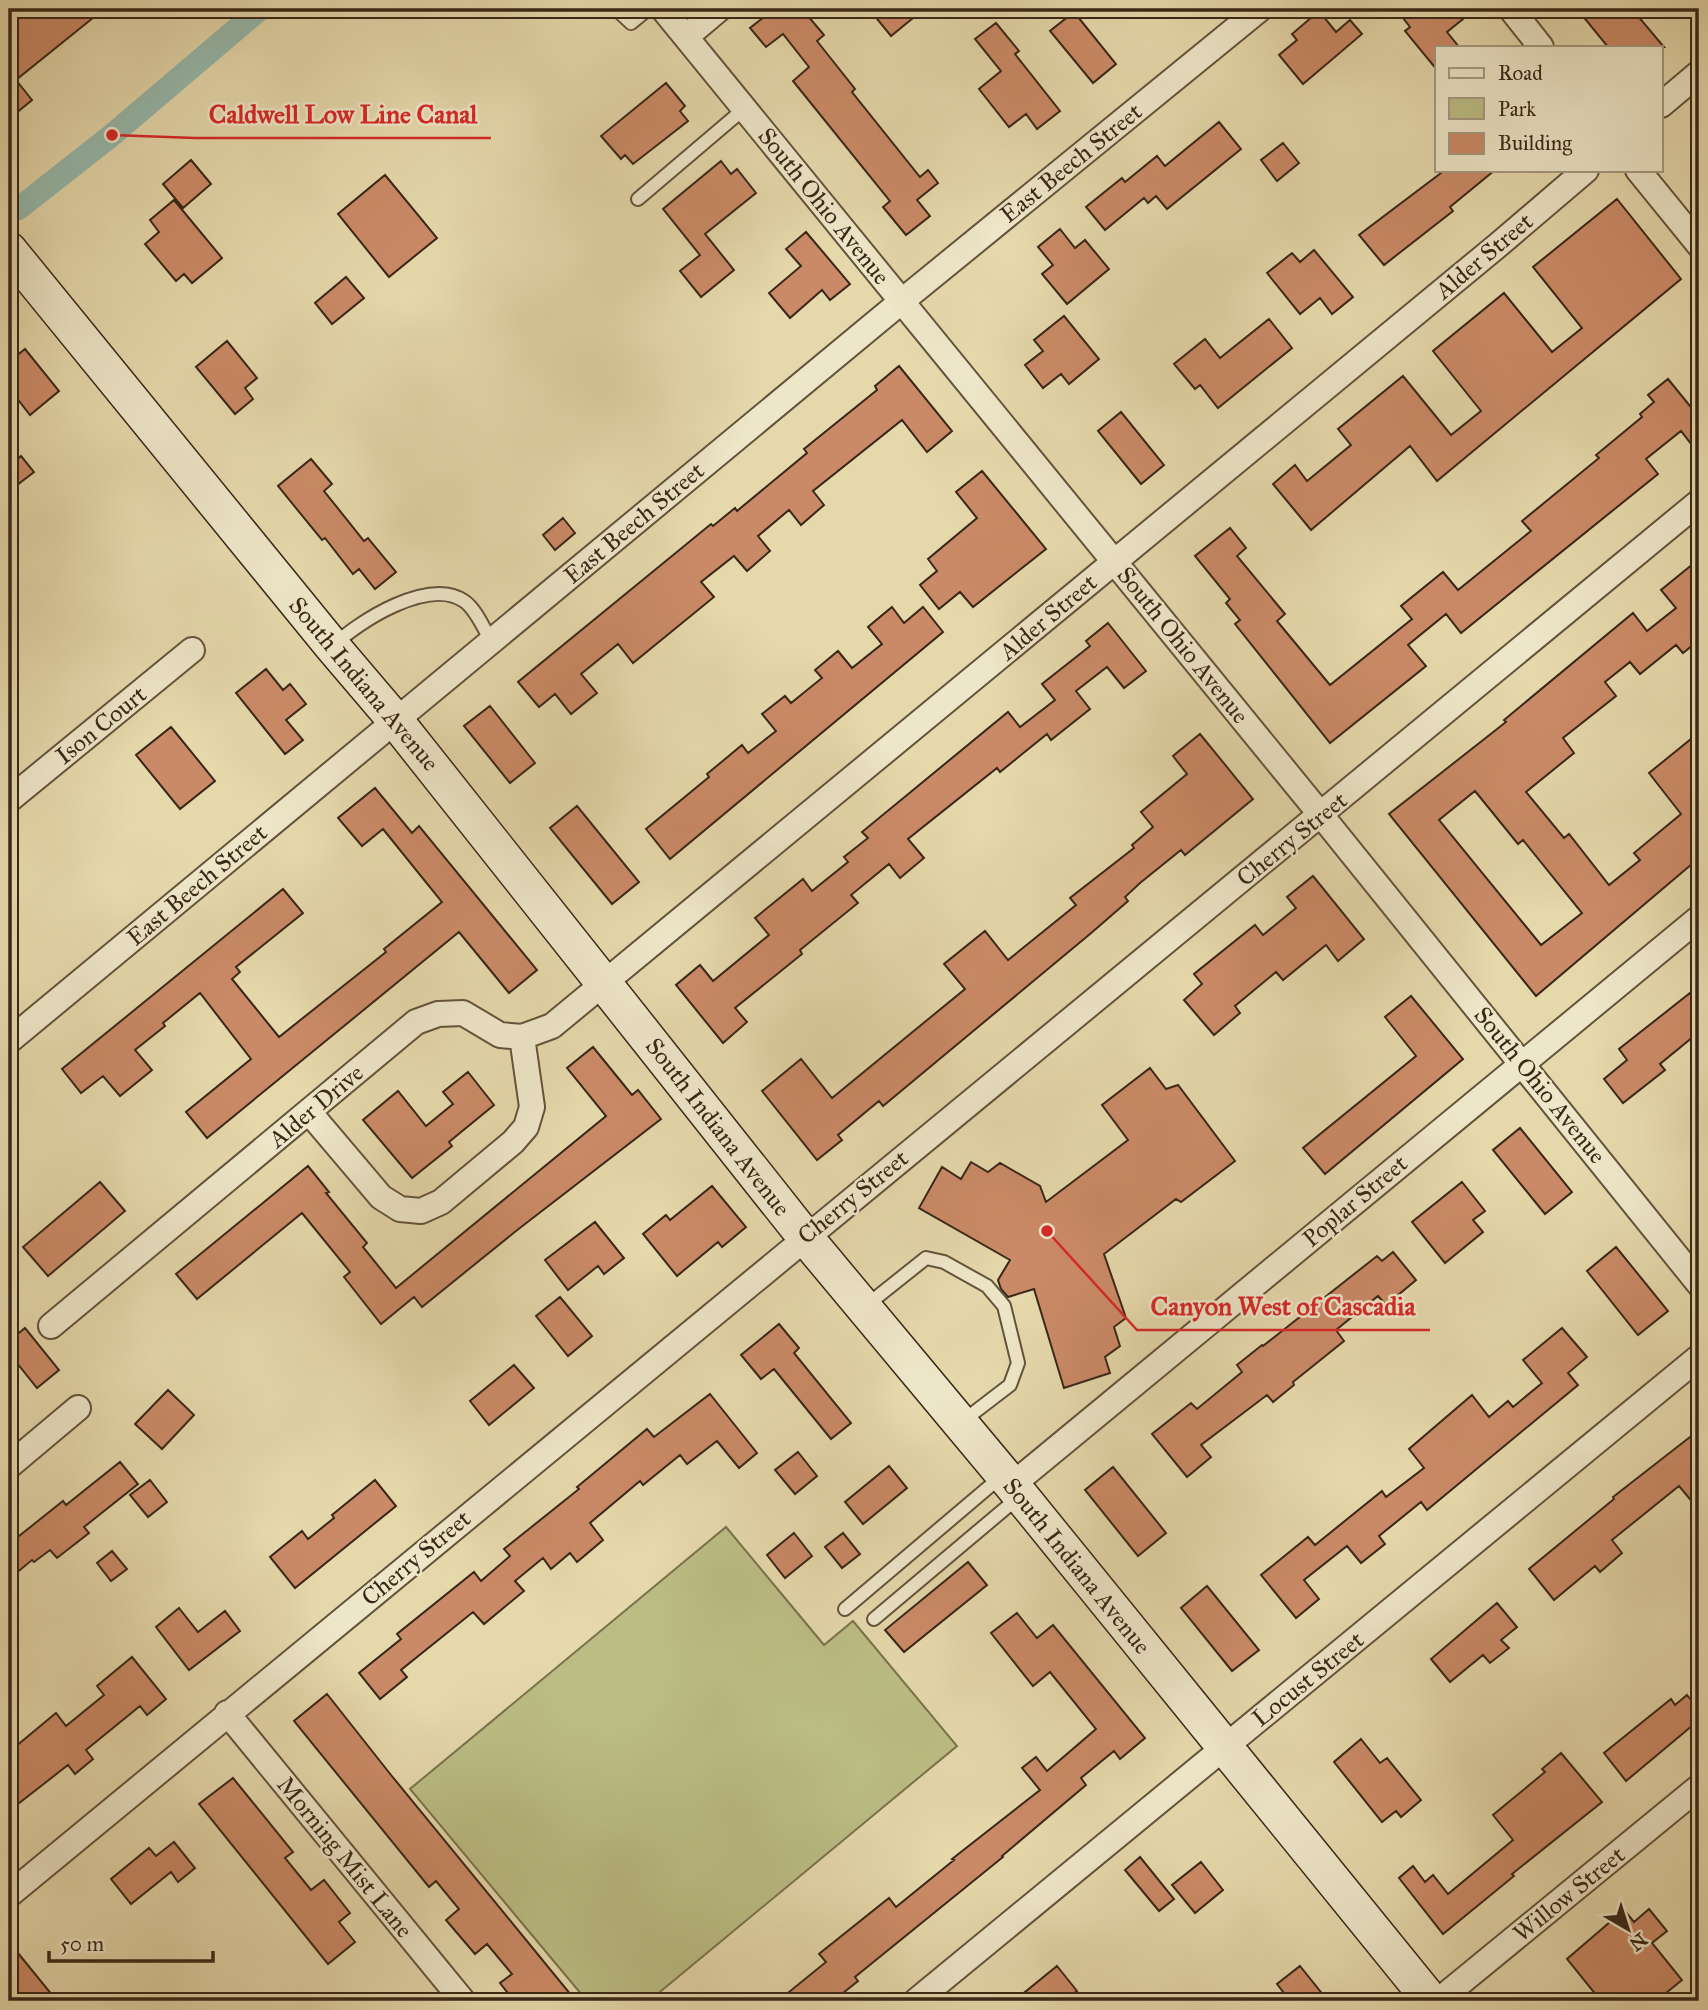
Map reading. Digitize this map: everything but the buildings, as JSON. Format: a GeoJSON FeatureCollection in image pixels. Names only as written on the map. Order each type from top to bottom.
{"type":"FeatureCollection","features":[{"type":"Feature","properties":{"kind":"main road","name":"South Indiana Avenue"},"geometry":{"type":"LineString","coordinates":[[9,250],[395,720],[805,1237],[1012,1485],[1431,2001]]}},
{"type":"Feature","properties":{"kind":"street","name":"South Ohio Avenue"},"geometry":{"type":"LineString","coordinates":[[663,9],[1321,815],[1699,1284]]}},
{"type":"Feature","properties":{"kind":"street"},"geometry":{"type":"LineString","coordinates":[[687,36],[719,9]]}},
{"type":"Feature","properties":{"kind":"street","name":"East Beech Street"},"geometry":{"type":"LineString","coordinates":[[9,1041],[902,301],[1260,9]]}},
{"type":"Feature","properties":{"kind":"street"},"geometry":{"type":"LineString","coordinates":[[1516,11],[1540,46]]}},
{"type":"Feature","properties":{"kind":"street"},"geometry":{"type":"LineString","coordinates":[[1662,104],[1699,73]]}},
{"type":"Feature","properties":{"kind":"street","name":"Alder Street"},"geometry":{"type":"LineString","coordinates":[[606,983],[1584,172]]}},
{"type":"Feature","properties":{"kind":"street"},"geometry":{"type":"LineString","coordinates":[[1640,172],[1699,245]]}},
{"type":"Feature","properties":{"kind":"street","name":"Cherry Street"},"geometry":{"type":"LineString","coordinates":[[9,1895],[1699,502]]}},
{"type":"Feature","properties":{"kind":"street","name":"Ison Court"},"geometry":{"type":"LineString","coordinates":[[9,800],[192,650]]}},
{"type":"Feature","properties":{"kind":"street","name":"Poplar Street"},"geometry":{"type":"LineString","coordinates":[[1012,1485],[1699,918]]}},
{"type":"Feature","properties":{"kind":"street"},"geometry":{"type":"LineString","coordinates":[[309,1112],[381,1197],[400,1209],[421,1211],[441,1202],[513,1142],[526,1127],[532,1107],[522,1037],[552,1026],[606,983]]}},
{"type":"Feature","properties":{"kind":"street","name":"Alder Drive"},"geometry":{"type":"LineString","coordinates":[[51,1326],[416,1022],[438,1014],[463,1013],[500,1035],[522,1037]]}},
{"type":"Feature","properties":{"kind":"street","name":"Locust Street"},"geometry":{"type":"LineString","coordinates":[[916,2001],[1699,1357]]}},
{"type":"Feature","properties":{"kind":"street"},"geometry":{"type":"LineString","coordinates":[[9,1466],[78,1408]]}},
{"type":"Feature","properties":{"kind":"street","name":"Morning Mist Lane"},"geometry":{"type":"LineString","coordinates":[[227,1713],[463,2001]]}},
{"type":"Feature","properties":{"kind":"street","name":"Willow Street"},"geometry":{"type":"LineString","coordinates":[[1438,2001],[1699,1787]]}},
{"type":"Feature","properties":{"kind":"lane"},"geometry":{"type":"LineString","coordinates":[[616,9],[631,23],[648,9]]}},
{"type":"Feature","properties":{"kind":"lane"},"geometry":{"type":"LineString","coordinates":[[638,199],[745,108]]}},
{"type":"Feature","properties":{"kind":"lane"},"geometry":{"type":"LineString","coordinates":[[332,646],[386,611],[420,595],[442,593],[464,601],[491,641]]}},
{"type":"Feature","properties":{"kind":"lane"},"geometry":{"type":"LineString","coordinates":[[864,1307],[926,1258],[944,1262],[987,1286],[1004,1307],[1018,1363],[1010,1385],[960,1423]]}},
{"type":"Feature","properties":{"kind":"lane"},"geometry":{"type":"LineString","coordinates":[[845,1609],[1012,1485]]}},
{"type":"Feature","properties":{"kind":"lane"},"geometry":{"type":"LineString","coordinates":[[874,1619],[1012,1485]]}},
{"type":"Feature","properties":{"kind":"green space"},"geometry":{"type":"Polygon","coordinates":[[[726,1527],[824,1645],[853,1621],[957,1746],[649,2001],[587,2001],[410,1789],[726,1527]]]}},
{"type":"Feature","properties":{"kind":"waterway"},"geometry":{"type":"LineString","coordinates":[[18,209],[112,135],[260,9]]}},
{"type":"Feature","properties":{"kind":"place","name":"Caldwell Low Line Canal"},"geometry":{"type":"Point","coordinates":[112,135]}},
{"type":"Feature","properties":{"kind":"place","name":"Canyon West of Cascadia"},"geometry":{"type":"Point","coordinates":[1047,1231]}}]}
